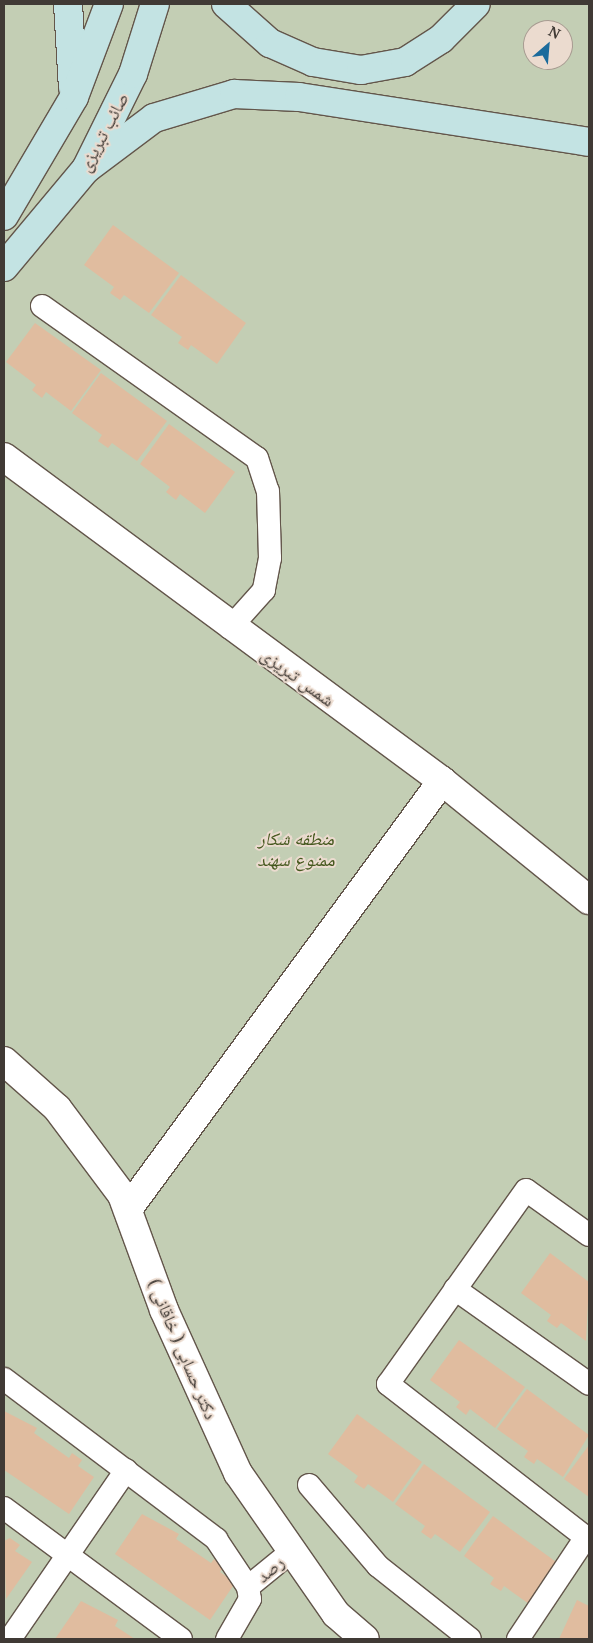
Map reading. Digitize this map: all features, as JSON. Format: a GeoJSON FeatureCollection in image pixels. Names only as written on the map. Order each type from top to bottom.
{"type":"FeatureCollection","features":[{"type":"Feature","properties":{"kind":"main road"},"geometry":{"type":"LineString","coordinates":[[68,4],[74,97]]}},
{"type":"Feature","properties":{"kind":"main road"},"geometry":{"type":"LineString","coordinates":[[4,216],[74,97],[109,4]]}},
{"type":"Feature","properties":{"kind":"main road","name":"صائب تبریزی"},"geometry":{"type":"LineString","coordinates":[[4,267],[86,170],[133,74],[155,4]]}},
{"type":"Feature","properties":{"kind":"main road"},"geometry":{"type":"LineString","coordinates":[[226,4],[270,43],[313,62],[360,70],[405,62],[441,38],[476,4]]}},
{"type":"Feature","properties":{"kind":"main road"},"geometry":{"type":"LineString","coordinates":[[86,170],[154,118],[234,94],[299,97],[589,142]]}},
{"type":"Feature","properties":{"kind":"street"},"geometry":{"type":"LineString","coordinates":[[42,306],[257,458],[268,491],[270,558],[264,590],[230,628]]}},
{"type":"Feature","properties":{"kind":"street","name":"شمس تبریزی"},"geometry":{"type":"LineString","coordinates":[[4,457],[230,628],[442,781],[589,900]]}},
{"type":"Feature","properties":{"kind":"street"},"geometry":{"type":"LineString","coordinates":[[128,1209],[442,781]]}},
{"type":"Feature","properties":{"kind":"street","name":"دکتر حسابی ( خاقانی )"},"geometry":{"type":"LineString","coordinates":[[4,1060],[57,1108],[122,1195],[164,1310],[238,1473],[336,1614],[365,1639]]}},
{"type":"Feature","properties":{"kind":"street"},"geometry":{"type":"LineString","coordinates":[[518,1639],[587,1538],[388,1384],[526,1190],[589,1235]]}},
{"type":"Feature","properties":{"kind":"street"},"geometry":{"type":"LineString","coordinates":[[455,1289],[589,1384]]}},
{"type":"Feature","properties":{"kind":"street"},"geometry":{"type":"LineString","coordinates":[[4,1379],[216,1539],[248,1587],[250,1599],[227,1639]]}},
{"type":"Feature","properties":{"kind":"street"},"geometry":{"type":"LineString","coordinates":[[10,1639],[69,1556],[126,1470]]}},
{"type":"Feature","properties":{"kind":"street"},"geometry":{"type":"LineString","coordinates":[[309,1485],[378,1566],[470,1639]]}},
{"type":"Feature","properties":{"kind":"street"},"geometry":{"type":"LineString","coordinates":[[4,1508],[181,1639]]}},
{"type":"Feature","properties":{"kind":"street","name":"رصد"},"geometry":{"type":"LineString","coordinates":[[248,1587],[292,1551]]}},
{"type":"Feature","properties":{"kind":"green space","name":"منطقه شکار ممنوع سهند"},"geometry":{"type":"Polygon","coordinates":[[[4,4],[589,4],[589,1639],[4,1639],[4,4]]]}},
{"type":"Feature","properties":{"kind":"building"},"geometry":{"type":"Polygon","coordinates":[[[113,225],[179,273],[149,313],[124,295],[120,300],[110,293],[114,287],[84,265],[113,225]]]}},
{"type":"Feature","properties":{"kind":"building"},"geometry":{"type":"Polygon","coordinates":[[[181,275],[246,323],[217,364],[191,345],[188,350],[178,343],[182,337],[151,315],[181,275]]]}},
{"type":"Feature","properties":{"kind":"building"},"geometry":{"type":"Polygon","coordinates":[[[35,323],[101,370],[71,411],[46,392],[42,398],[32,390],[36,385],[6,362],[35,323]]]}},
{"type":"Feature","properties":{"kind":"building"},"geometry":{"type":"Polygon","coordinates":[[[101,373],[167,421],[137,461],[112,443],[108,448],[98,441],[102,435],[72,413],[101,373]]]}},
{"type":"Feature","properties":{"kind":"building"},"geometry":{"type":"Polygon","coordinates":[[[169,424],[235,472],[205,513],[180,494],[176,500],[166,492],[170,487],[140,464],[169,424]]]}},
{"type":"Feature","properties":{"kind":"building"},"geometry":{"type":"Polygon","coordinates":[[[550,1253],[589,1282],[586,1341],[561,1323],[557,1328],[547,1321],[551,1315],[521,1293],[550,1253]]]}},
{"type":"Feature","properties":{"kind":"building"},"geometry":{"type":"Polygon","coordinates":[[[459,1340],[525,1387],[495,1428],[470,1409],[466,1415],[456,1407],[460,1402],[430,1380],[459,1340]]]}},
{"type":"Feature","properties":{"kind":"building"},"geometry":{"type":"Polygon","coordinates":[[[527,1389],[589,1435],[563,1477],[537,1459],[534,1464],[524,1457],[528,1451],[497,1429],[527,1389]]]}},
{"type":"Feature","properties":{"kind":"building"},"geometry":{"type":"Polygon","coordinates":[[[4,1411],[37,1428],[34,1433],[69,1458],[72,1453],[82,1460],[78,1466],[94,1477],[69,1514],[4,1470],[4,1411]]]}},
{"type":"Feature","properties":{"kind":"building"},"geometry":{"type":"Polygon","coordinates":[[[357,1414],[422,1462],[393,1502],[368,1484],[364,1489],[354,1482],[358,1476],[328,1454],[357,1414]]]}},
{"type":"Feature","properties":{"kind":"building"},"geometry":{"type":"Polygon","coordinates":[[[589,1445],[589,1497],[564,1479],[589,1445]]]}},
{"type":"Feature","properties":{"kind":"building"},"geometry":{"type":"Polygon","coordinates":[[[424,1464],[490,1512],[460,1552],[435,1534],[431,1539],[421,1532],[425,1526],[395,1504],[424,1464]]]}},
{"type":"Feature","properties":{"kind":"building"},"geometry":{"type":"Polygon","coordinates":[[[142,1514],[179,1534],[176,1539],[211,1563],[214,1559],[224,1566],[220,1572],[235,1583],[210,1620],[115,1554],[142,1514]]]}},
{"type":"Feature","properties":{"kind":"building"},"geometry":{"type":"Polygon","coordinates":[[[493,1516],[559,1564],[529,1604],[504,1586],[501,1591],[490,1584],[494,1578],[464,1556],[493,1516]]]}},
{"type":"Feature","properties":{"kind":"building"},"geometry":{"type":"Polygon","coordinates":[[[10,1538],[20,1545],[15,1551],[32,1562],[6,1599],[4,1541],[10,1538]]]}},
{"type":"Feature","properties":{"kind":"building"},"geometry":{"type":"Polygon","coordinates":[[[577,1600],[589,1606],[589,1639],[559,1639],[577,1600]]]}},
{"type":"Feature","properties":{"kind":"building"},"geometry":{"type":"Polygon","coordinates":[[[81,1601],[118,1620],[115,1626],[135,1639],[55,1639],[81,1601]]]}}]}
